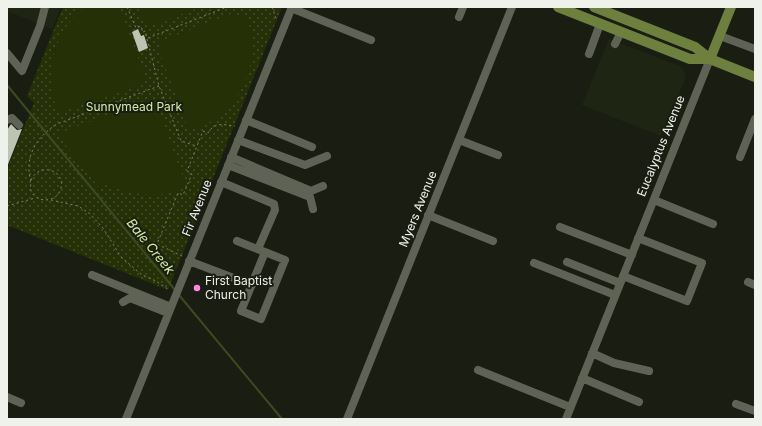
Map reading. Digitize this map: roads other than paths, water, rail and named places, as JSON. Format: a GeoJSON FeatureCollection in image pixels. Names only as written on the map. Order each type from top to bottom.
{"type":"FeatureCollection","features":[{"type":"Feature","properties":{"kind":"main road"},"geometry":{"type":"LineString","coordinates":[[558,7],[690,59],[710,60],[755,78]]}},
{"type":"Feature","properties":{"kind":"main road","name":"Eucalyptus Avenue"},"geometry":{"type":"LineString","coordinates":[[710,60],[731,7]]}},
{"type":"Feature","properties":{"kind":"main road"},"geometry":{"type":"LineString","coordinates":[[598,8],[695,47],[710,60]]}},
{"type":"Feature","properties":{"kind":"street"},"geometry":{"type":"LineString","coordinates":[[7,53],[22,71],[40,26],[45,7]]}},
{"type":"Feature","properties":{"kind":"street"},"geometry":{"type":"LineString","coordinates":[[291,7],[371,40]]}},
{"type":"Feature","properties":{"kind":"street","name":"Fir Avenue"},"geometry":{"type":"LineString","coordinates":[[126,419],[169,310],[186,258],[221,182],[291,7]]}},
{"type":"Feature","properties":{"kind":"street"},"geometry":{"type":"LineString","coordinates":[[459,17],[463,7]]}},
{"type":"Feature","properties":{"kind":"street","name":"Myers Avenue"},"geometry":{"type":"LineString","coordinates":[[346,419],[512,7]]}},
{"type":"Feature","properties":{"kind":"street"},"geometry":{"type":"LineString","coordinates":[[589,54],[600,24]]}},
{"type":"Feature","properties":{"kind":"street"},"geometry":{"type":"LineString","coordinates":[[615,44],[621,32]]}},
{"type":"Feature","properties":{"kind":"street"},"geometry":{"type":"LineString","coordinates":[[720,36],[755,49]]}},
{"type":"Feature","properties":{"kind":"street","name":"Eucalyptus Avenue"},"geometry":{"type":"LineString","coordinates":[[566,419],[710,60]]}},
{"type":"Feature","properties":{"kind":"street"},"geometry":{"type":"LineString","coordinates":[[7,120],[12,118],[19,125]]}},
{"type":"Feature","properties":{"kind":"street"},"geometry":{"type":"LineString","coordinates":[[740,157],[755,119]]}},
{"type":"Feature","properties":{"kind":"street"},"geometry":{"type":"LineString","coordinates":[[246,120],[312,147]]}},
{"type":"Feature","properties":{"kind":"street"},"geometry":{"type":"LineString","coordinates":[[238,140],[305,165],[327,156]]}},
{"type":"Feature","properties":{"kind":"street"},"geometry":{"type":"LineString","coordinates":[[458,140],[498,155]]}},
{"type":"Feature","properties":{"kind":"street"},"geometry":{"type":"LineString","coordinates":[[229,161],[311,191],[323,186]]}},
{"type":"Feature","properties":{"kind":"street"},"geometry":{"type":"LineString","coordinates":[[229,161],[310,197],[312,209]]}},
{"type":"Feature","properties":{"kind":"street"},"geometry":{"type":"LineString","coordinates":[[221,182],[274,204],[275,210],[262,251],[252,285],[241,311],[261,319],[285,260],[262,251],[237,241]]}},
{"type":"Feature","properties":{"kind":"street"},"geometry":{"type":"LineString","coordinates":[[654,200],[713,224]]}},
{"type":"Feature","properties":{"kind":"street"},"geometry":{"type":"LineString","coordinates":[[428,215],[493,241]]}},
{"type":"Feature","properties":{"kind":"street"},"geometry":{"type":"LineString","coordinates":[[560,227],[632,255]]}},
{"type":"Feature","properties":{"kind":"street"},"geometry":{"type":"LineString","coordinates":[[567,262],[687,301],[702,263],[638,238]]}},
{"type":"Feature","properties":{"kind":"street"},"geometry":{"type":"LineString","coordinates":[[186,258],[252,285]]}},
{"type":"Feature","properties":{"kind":"street"},"geometry":{"type":"LineString","coordinates":[[534,263],[615,295]]}},
{"type":"Feature","properties":{"kind":"street"},"geometry":{"type":"LineString","coordinates":[[92,275],[169,310]]}},
{"type":"Feature","properties":{"kind":"street"},"geometry":{"type":"LineString","coordinates":[[123,302],[130,298],[169,310]]}},
{"type":"Feature","properties":{"kind":"street"},"geometry":{"type":"LineString","coordinates":[[592,353],[614,363],[649,371]]}},
{"type":"Feature","properties":{"kind":"street"},"geometry":{"type":"LineString","coordinates":[[478,370],[570,407]]}},
{"type":"Feature","properties":{"kind":"street"},"geometry":{"type":"LineString","coordinates":[[582,378],[638,402]]}},
{"type":"Feature","properties":{"kind":"street"},"geometry":{"type":"LineString","coordinates":[[7,398],[21,403]]}},
{"type":"Feature","properties":{"kind":"street"},"geometry":{"type":"LineString","coordinates":[[736,404],[755,411]]}},
{"type":"Feature","properties":{"kind":"waterway","name":"Bale Creek"},"geometry":{"type":"LineString","coordinates":[[7,85],[175,290]]}},
{"type":"Feature","properties":{"kind":"waterway","name":"Bale Creek"},"geometry":{"type":"LineString","coordinates":[[179,295],[282,419]]}},
{"type":"Feature","properties":{"kind":"place","name":"First Baptist Church"},"geometry":{"type":"Point","coordinates":[197,288]}},
{"type":"Feature","properties":{"kind":"park label","name":"Sunnymead Park"},"geometry":{"type":"Point","coordinates":[134,107]}}]}
